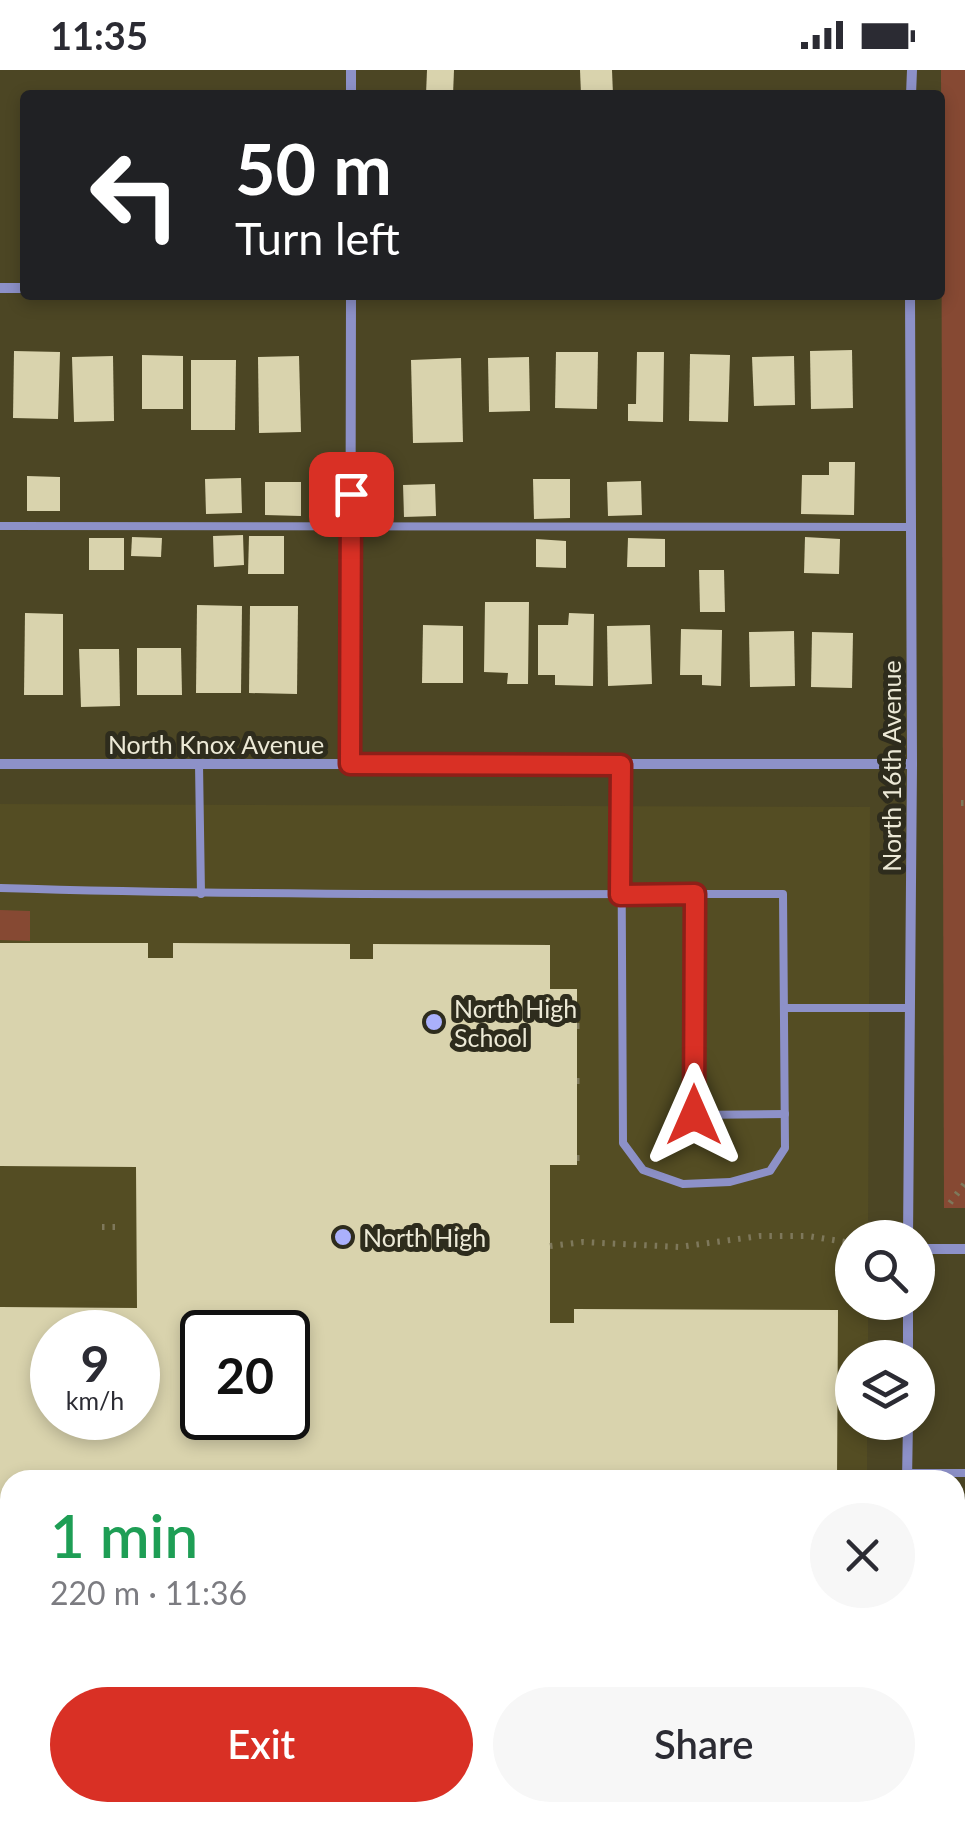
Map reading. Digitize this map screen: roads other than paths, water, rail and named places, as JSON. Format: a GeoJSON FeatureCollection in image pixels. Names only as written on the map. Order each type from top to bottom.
{"type":"FeatureCollection","features":[{"type":"Feature","properties":{"kind":"street"},"geometry":{"type":"LineString","coordinates":[[350,764],[351,300]]}},
{"type":"Feature","properties":{"kind":"street","name":"North 16th Avenue"},"geometry":{"type":"LineString","coordinates":[[908,1220],[910,300]]}},
{"type":"Feature","properties":{"kind":"street","name":"North Knox Avenue"},"geometry":{"type":"LineString","coordinates":[[0,764],[912,764]]}},
{"type":"Feature","properties":{"kind":"street"},"geometry":{"type":"LineString","coordinates":[[935,1249],[965,1249]]}},
{"type":"Feature","properties":{"kind":"street"},"geometry":{"type":"LineString","coordinates":[[908,1440],[908,1470]]}},
{"type":"Feature","properties":{"kind":"lane"},"geometry":{"type":"LineString","coordinates":[[0,526],[911,526]]}},
{"type":"Feature","properties":{"kind":"lane"},"geometry":{"type":"LineString","coordinates":[[199,764],[202,894]]}},
{"type":"Feature","properties":{"kind":"lane"},"geometry":{"type":"LineString","coordinates":[[0,888],[202,894],[620,895],[782,894],[785,1148],[770,1171],[730,1182],[683,1184],[643,1170],[623,1143],[620,895],[621,765]]}},
{"type":"Feature","properties":{"kind":"lane"},"geometry":{"type":"LineString","coordinates":[[695,894],[694,1115],[785,1114]]}},
{"type":"Feature","properties":{"kind":"lane"},"geometry":{"type":"LineString","coordinates":[[785,1008],[910,1008]]}},
{"type":"Feature","properties":{"kind":"place","name":"North High School"},"geometry":{"type":"Point","coordinates":[434,1022]}},
{"type":"Feature","properties":{"kind":"place","name":"North High"},"geometry":{"type":"Point","coordinates":[343,1237]}}]}
